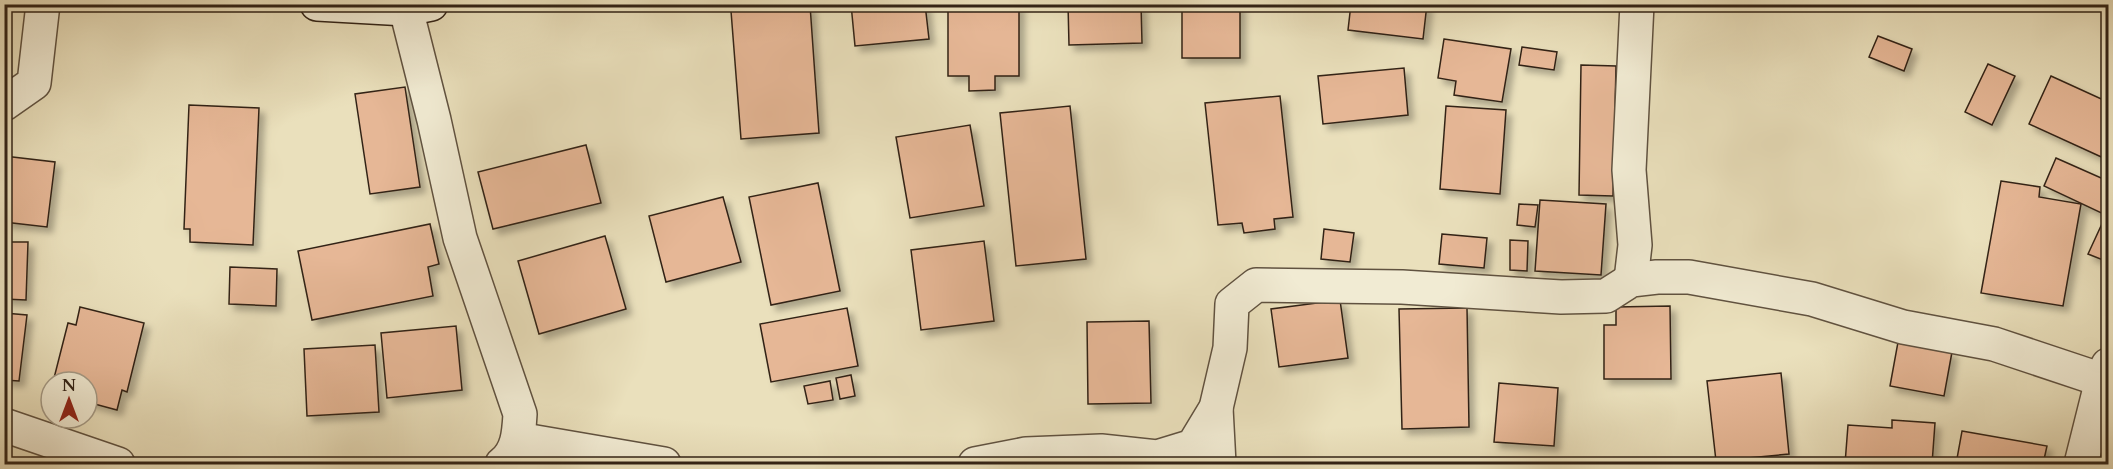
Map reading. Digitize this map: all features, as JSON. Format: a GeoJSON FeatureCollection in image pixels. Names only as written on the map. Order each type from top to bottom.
{"type":"FeatureCollection","features":[{"type":"Feature","properties":{"kind":"street"},"geometry":{"type":"LineString","coordinates":[[4,104],[34,82],[43,4]]}},
{"type":"Feature","properties":{"kind":"street"},"geometry":{"type":"LineString","coordinates":[[317,4],[418,7],[434,120],[460,238],[520,414],[510,452],[664,465]]}},
{"type":"Feature","properties":{"kind":"street"},"geometry":{"type":"LineString","coordinates":[[1631,280],[1635,245],[1629,170],[1637,4]]}},
{"type":"Feature","properties":{"kind":"street"},"geometry":{"type":"LineString","coordinates":[[1219,465],[1216,408],[1230,348],[1232,304],[1256,285],[1402,287],[1561,297],[1606,296],[1631,280],[1689,277],[1812,299],[1903,327],[1994,344],[2105,373],[2081,465]]}},
{"type":"Feature","properties":{"kind":"street"},"geometry":{"type":"LineString","coordinates":[[975,465],[1026,454],[1101,451],[1157,456],[1193,446],[1216,408]]}},
{"type":"Feature","properties":{"kind":"street"},"geometry":{"type":"LineString","coordinates":[[4,425],[118,465]]}},
{"type":"Feature","properties":{"kind":"building"},"geometry":{"type":"Polygon","coordinates":[[[851,4],[925,4],[929,39],[855,46],[851,4]]]}},
{"type":"Feature","properties":{"kind":"building"},"geometry":{"type":"Polygon","coordinates":[[[948,4],[1019,4],[1019,76],[995,76],[995,90],[969,91],[969,76],[948,76],[948,4]]]}},
{"type":"Feature","properties":{"kind":"building"},"geometry":{"type":"Polygon","coordinates":[[[1068,4],[1141,4],[1142,43],[1069,45],[1068,4]]]}},
{"type":"Feature","properties":{"kind":"building"},"geometry":{"type":"Polygon","coordinates":[[[1182,4],[1240,4],[1240,58],[1182,58],[1182,4]]]}},
{"type":"Feature","properties":{"kind":"building"},"geometry":{"type":"Polygon","coordinates":[[[1351,4],[1427,4],[1423,39],[1348,30],[1351,4]]]}},
{"type":"Feature","properties":{"kind":"building"},"geometry":{"type":"Polygon","coordinates":[[[810,5],[819,133],[741,139],[731,11],[810,5]]]}},
{"type":"Feature","properties":{"kind":"building"},"geometry":{"type":"Polygon","coordinates":[[[1878,36],[1912,49],[1904,71],[1869,57],[1878,36]]]}},
{"type":"Feature","properties":{"kind":"building"},"geometry":{"type":"Polygon","coordinates":[[[1444,39],[1511,49],[1502,102],[1454,95],[1456,81],[1438,78],[1444,39]]]}},
{"type":"Feature","properties":{"kind":"building"},"geometry":{"type":"Polygon","coordinates":[[[1522,47],[1557,52],[1554,70],[1519,65],[1522,47]]]}},
{"type":"Feature","properties":{"kind":"building"},"geometry":{"type":"Polygon","coordinates":[[[1988,64],[2015,76],[1992,125],[1965,112],[1988,64]]]}},
{"type":"Feature","properties":{"kind":"building"},"geometry":{"type":"Polygon","coordinates":[[[1581,65],[1616,66],[1613,196],[1579,195],[1581,65]]]}},
{"type":"Feature","properties":{"kind":"building"},"geometry":{"type":"Polygon","coordinates":[[[1404,68],[1408,115],[1323,124],[1318,76],[1404,68]]]}},
{"type":"Feature","properties":{"kind":"building"},"geometry":{"type":"Polygon","coordinates":[[[2051,76],[2108,102],[2108,160],[2029,124],[2051,76]]]}},
{"type":"Feature","properties":{"kind":"building"},"geometry":{"type":"Polygon","coordinates":[[[405,87],[420,187],[370,194],[355,94],[405,87]]]}},
{"type":"Feature","properties":{"kind":"building"},"geometry":{"type":"Polygon","coordinates":[[[1280,96],[1293,217],[1274,219],[1275,229],[1244,233],[1242,223],[1218,225],[1205,103],[1280,96]]]}},
{"type":"Feature","properties":{"kind":"building"},"geometry":{"type":"Polygon","coordinates":[[[189,105],[259,108],[253,245],[190,242],[190,229],[184,229],[189,105]]]}},
{"type":"Feature","properties":{"kind":"building"},"geometry":{"type":"Polygon","coordinates":[[[1070,106],[1086,259],[1016,266],[1000,113],[1070,106]]]}},
{"type":"Feature","properties":{"kind":"building"},"geometry":{"type":"Polygon","coordinates":[[[1446,106],[1506,110],[1500,194],[1440,189],[1446,106]]]}},
{"type":"Feature","properties":{"kind":"building"},"geometry":{"type":"Polygon","coordinates":[[[970,125],[984,206],[910,218],[896,137],[970,125]]]}},
{"type":"Feature","properties":{"kind":"building"},"geometry":{"type":"Polygon","coordinates":[[[586,145],[601,203],[493,229],[478,172],[586,145]]]}},
{"type":"Feature","properties":{"kind":"building"},"geometry":{"type":"Polygon","coordinates":[[[4,156],[55,162],[47,227],[4,222],[4,156]]]}},
{"type":"Feature","properties":{"kind":"building"},"geometry":{"type":"Polygon","coordinates":[[[2056,158],[2108,181],[2108,262],[2088,254],[2106,215],[2044,186],[2056,158]]]}},
{"type":"Feature","properties":{"kind":"building"},"geometry":{"type":"Polygon","coordinates":[[[2001,181],[2040,187],[2039,197],[2081,204],[2063,306],[1981,293],[2001,181]]]}},
{"type":"Feature","properties":{"kind":"building"},"geometry":{"type":"Polygon","coordinates":[[[818,183],[840,291],[771,305],[749,197],[818,183]]]}},
{"type":"Feature","properties":{"kind":"building"},"geometry":{"type":"Polygon","coordinates":[[[723,197],[741,262],[666,282],[649,216],[723,197]]]}},
{"type":"Feature","properties":{"kind":"building"},"geometry":{"type":"Polygon","coordinates":[[[1540,200],[1606,204],[1601,275],[1535,271],[1540,200]]]}},
{"type":"Feature","properties":{"kind":"building"},"geometry":{"type":"Polygon","coordinates":[[[1519,204],[1538,205],[1535,227],[1517,225],[1519,204]]]}},
{"type":"Feature","properties":{"kind":"building"},"geometry":{"type":"Polygon","coordinates":[[[430,224],[439,264],[428,267],[433,296],[312,320],[298,251],[430,224]]]}},
{"type":"Feature","properties":{"kind":"building"},"geometry":{"type":"Polygon","coordinates":[[[1324,229],[1354,233],[1350,262],[1321,259],[1324,229]]]}},
{"type":"Feature","properties":{"kind":"building"},"geometry":{"type":"Polygon","coordinates":[[[1442,234],[1487,238],[1484,268],[1439,264],[1442,234]]]}},
{"type":"Feature","properties":{"kind":"building"},"geometry":{"type":"Polygon","coordinates":[[[605,236],[626,309],[539,334],[518,261],[605,236]]]}},
{"type":"Feature","properties":{"kind":"building"},"geometry":{"type":"Polygon","coordinates":[[[1510,240],[1528,241],[1527,271],[1510,270],[1510,240]]]}},
{"type":"Feature","properties":{"kind":"building"},"geometry":{"type":"Polygon","coordinates":[[[984,241],[994,321],[921,330],[911,250],[984,241]]]}},
{"type":"Feature","properties":{"kind":"building"},"geometry":{"type":"Polygon","coordinates":[[[4,242],[28,242],[26,300],[4,299],[4,242]]]}},
{"type":"Feature","properties":{"kind":"building"},"geometry":{"type":"Polygon","coordinates":[[[230,267],[277,269],[276,306],[229,304],[230,267]]]}},
{"type":"Feature","properties":{"kind":"building"},"geometry":{"type":"Polygon","coordinates":[[[1340,300],[1348,358],[1279,367],[1271,309],[1340,300]]]}},
{"type":"Feature","properties":{"kind":"building"},"geometry":{"type":"Polygon","coordinates":[[[1670,306],[1671,379],[1604,379],[1604,325],[1616,325],[1616,307],[1670,306]]]}},
{"type":"Feature","properties":{"kind":"building"},"geometry":{"type":"Polygon","coordinates":[[[80,307],[144,323],[127,392],[122,390],[117,410],[99,405],[99,370],[56,370],[68,323],[76,325],[80,307]]]}},
{"type":"Feature","properties":{"kind":"building"},"geometry":{"type":"Polygon","coordinates":[[[847,308],[858,366],[771,382],[760,324],[847,308]]]}},
{"type":"Feature","properties":{"kind":"building"},"geometry":{"type":"Polygon","coordinates":[[[1467,308],[1469,427],[1402,429],[1399,309],[1467,308]]]}},
{"type":"Feature","properties":{"kind":"building"},"geometry":{"type":"Polygon","coordinates":[[[4,313],[27,315],[19,381],[4,380],[4,313]]]}},
{"type":"Feature","properties":{"kind":"building"},"geometry":{"type":"Polygon","coordinates":[[[1149,321],[1151,403],[1088,404],[1087,322],[1149,321]]]}},
{"type":"Feature","properties":{"kind":"building"},"geometry":{"type":"Polygon","coordinates":[[[456,326],[462,390],[387,398],[381,333],[456,326]]]}},
{"type":"Feature","properties":{"kind":"building"},"geometry":{"type":"Polygon","coordinates":[[[1898,342],[1952,352],[1944,396],[1890,386],[1898,342]]]}},
{"type":"Feature","properties":{"kind":"building"},"geometry":{"type":"Polygon","coordinates":[[[375,345],[379,412],[307,416],[304,349],[375,345]]]}},
{"type":"Feature","properties":{"kind":"building"},"geometry":{"type":"Polygon","coordinates":[[[1781,373],[1789,454],[1716,461],[1707,381],[1781,373]]]}},
{"type":"Feature","properties":{"kind":"building"},"geometry":{"type":"Polygon","coordinates":[[[851,375],[855,396],[840,399],[836,378],[851,375]]]}},
{"type":"Feature","properties":{"kind":"building"},"geometry":{"type":"Polygon","coordinates":[[[830,381],[833,400],[808,404],[804,386],[830,381]]]}},
{"type":"Feature","properties":{"kind":"building"},"geometry":{"type":"Polygon","coordinates":[[[1499,383],[1558,388],[1554,446],[1494,442],[1499,383]]]}},
{"type":"Feature","properties":{"kind":"building"},"geometry":{"type":"Polygon","coordinates":[[[1892,420],[1935,423],[1932,464],[1845,464],[1848,425],[1892,428],[1892,420]]]}},
{"type":"Feature","properties":{"kind":"building"},"geometry":{"type":"Polygon","coordinates":[[[1962,431],[2047,446],[2043,464],[1956,464],[1962,431]]]}}]}
